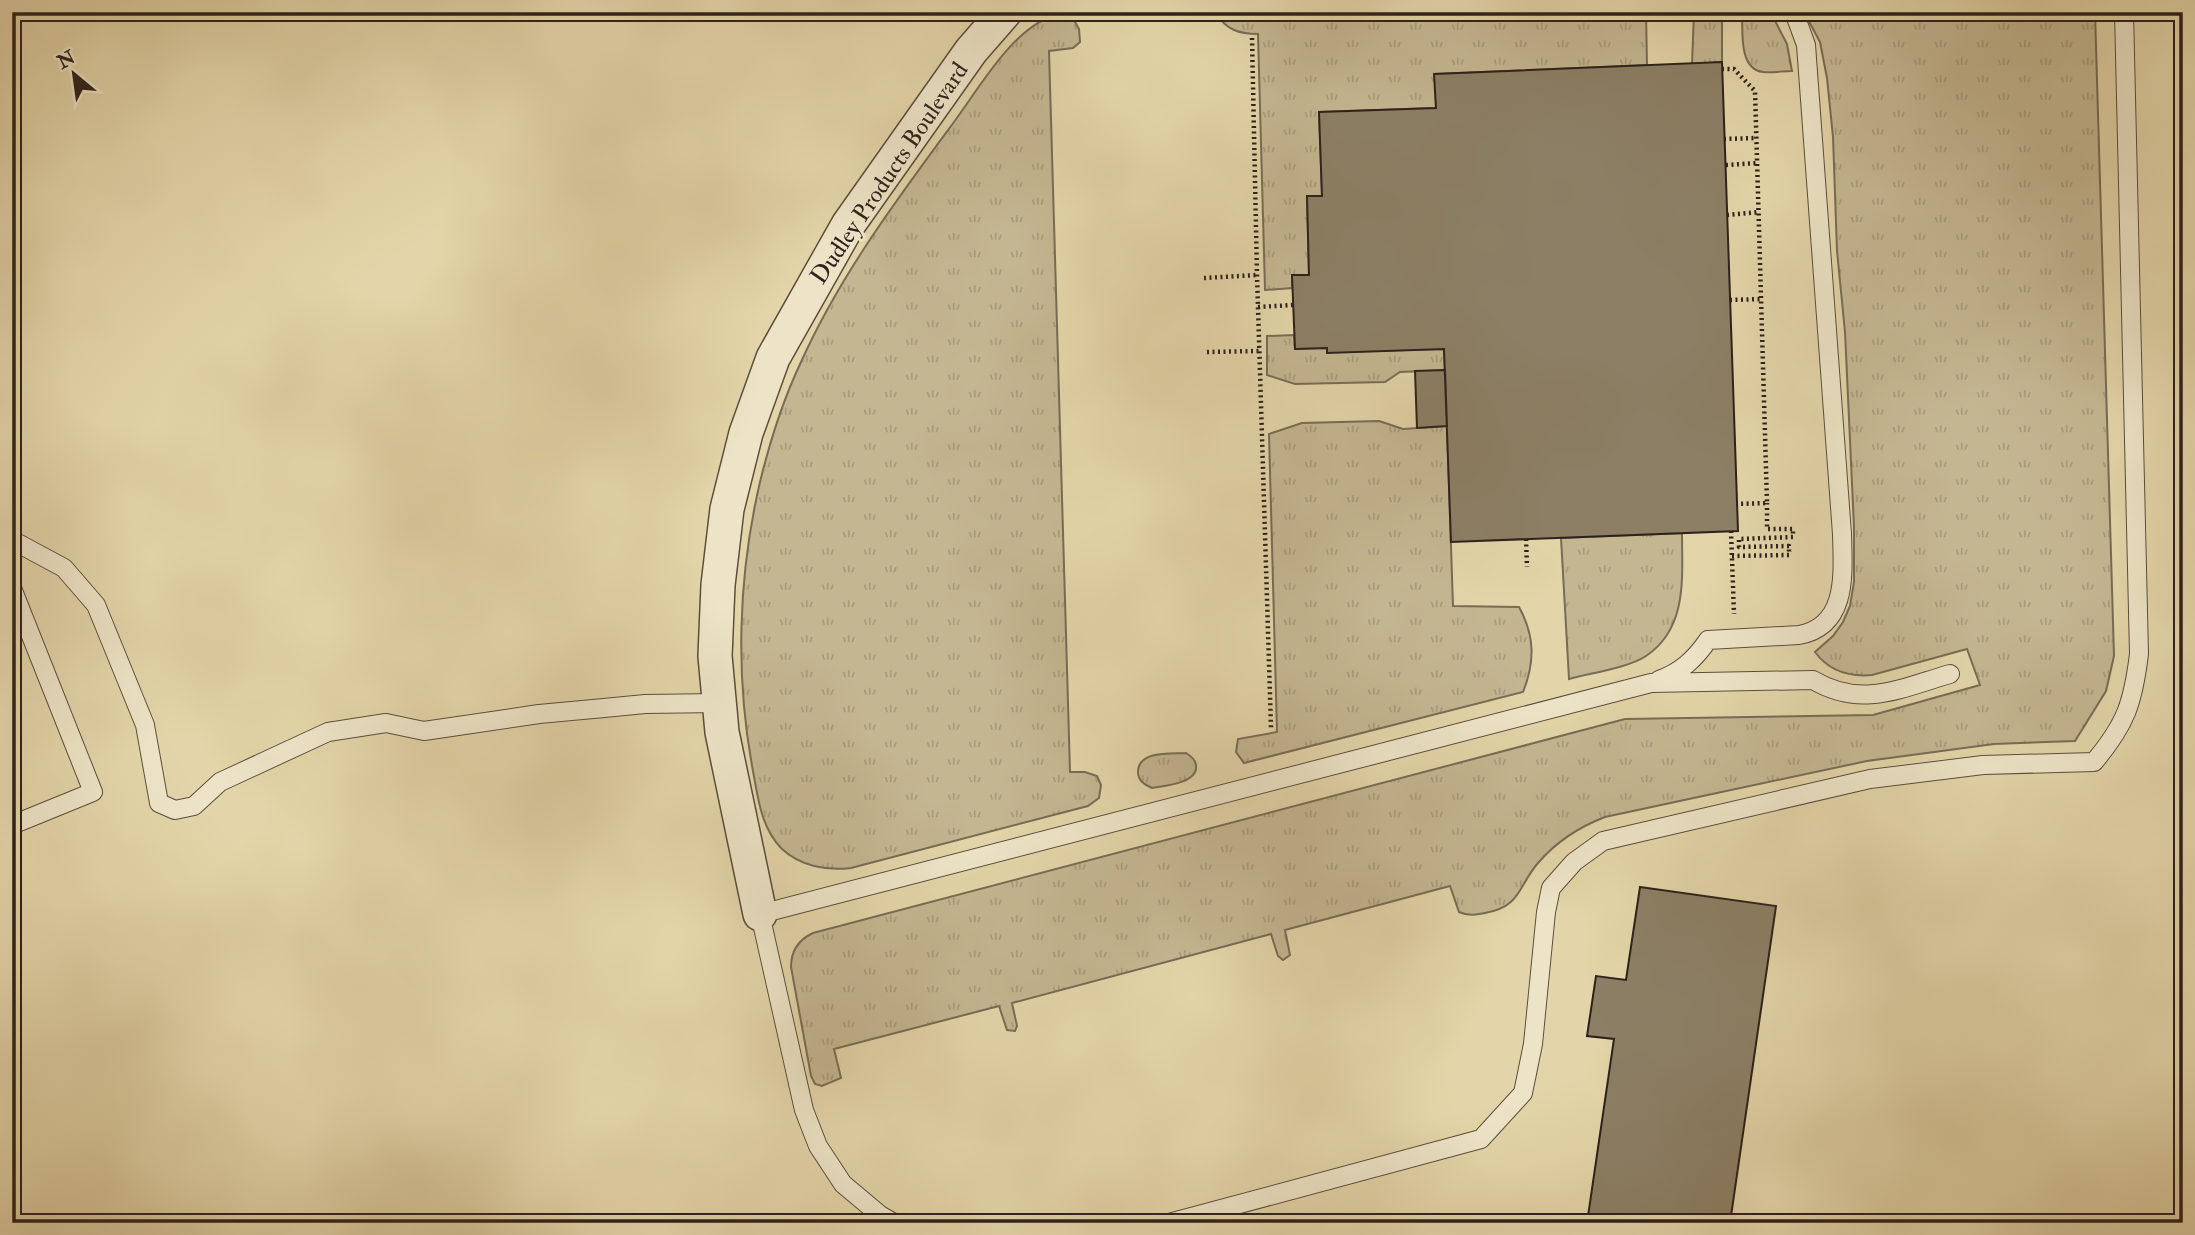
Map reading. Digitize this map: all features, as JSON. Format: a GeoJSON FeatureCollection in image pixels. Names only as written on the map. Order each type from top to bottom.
{"type":"FeatureCollection","features":[{"type":"Feature","properties":{"kind":"street","name":"Dudley Products Boulevard"},"geometry":{"type":"LineString","coordinates":[[760,914],[722,732],[715,656],[727,509],[746,433],[773,358],[848,225],[971,51],[1005,12]]}},
{"type":"Feature","properties":{"kind":"lane"},"geometry":{"type":"LineString","coordinates":[[894,1223],[880,1215],[843,1184],[818,1146],[804,1110],[760,914],[1651,684],[1672,676],[1695,658],[1708,640],[1814,632],[1837,607],[1843,568],[1828,322],[1806,45],[1794,12]]}},
{"type":"Feature","properties":{"kind":"lane"},"geometry":{"type":"LineString","coordinates":[[1169,1223],[1481,1139],[1523,1093],[1533,1044],[1546,912],[1551,888],[1574,862],[1603,841],[1870,779],[1983,765],[2094,762],[2107,746],[2125,719],[2134,692],[2139,654],[2124,12]]}},
{"type":"Feature","properties":{"kind":"lane"},"geometry":{"type":"LineString","coordinates":[[12,540],[64,569],[96,605],[145,725],[159,803],[175,810],[194,806],[220,782],[328,732],[386,723],[424,732],[539,714],[645,704],[719,703]]}},
{"type":"Feature","properties":{"kind":"lane"},"geometry":{"type":"LineString","coordinates":[[12,588],[93,792],[12,825]]}},
{"type":"Feature","properties":{"kind":"lane"},"geometry":{"type":"LineString","coordinates":[[1651,684],[1813,681],[1848,695],[1876,696],[1950,674]]}},
{"type":"Feature","properties":{"kind":"path"},"geometry":{"type":"LineString","coordinates":[[1252,38],[1270,728]]}},
{"type":"Feature","properties":{"kind":"path"},"geometry":{"type":"LineString","coordinates":[[1722,69],[1734,69],[1755,91],[1768,529],[1793,529],[1793,537],[1739,539],[1739,547],[1789,546],[1789,555],[1732,556]]}},
{"type":"Feature","properties":{"kind":"path"},"geometry":{"type":"LineString","coordinates":[[1724,139],[1757,138]]}},
{"type":"Feature","properties":{"kind":"path"},"geometry":{"type":"LineString","coordinates":[[1726,165],[1758,163]]}},
{"type":"Feature","properties":{"kind":"path"},"geometry":{"type":"LineString","coordinates":[[1727,215],[1759,212]]}},
{"type":"Feature","properties":{"kind":"path"},"geometry":{"type":"LineString","coordinates":[[1204,278],[1257,275]]}},
{"type":"Feature","properties":{"kind":"path"},"geometry":{"type":"LineString","coordinates":[[1730,300],[1762,299]]}},
{"type":"Feature","properties":{"kind":"path"},"geometry":{"type":"LineString","coordinates":[[1258,307],[1293,305]]}},
{"type":"Feature","properties":{"kind":"path"},"geometry":{"type":"LineString","coordinates":[[1207,352],[1259,351]]}},
{"type":"Feature","properties":{"kind":"path"},"geometry":{"type":"LineString","coordinates":[[1737,504],[1767,503]]}},
{"type":"Feature","properties":{"kind":"path"},"geometry":{"type":"LineString","coordinates":[[1731,531],[1734,638]]}},
{"type":"Feature","properties":{"kind":"path"},"geometry":{"type":"LineString","coordinates":[[1526,539],[1527,567]]}},
{"type":"Feature","properties":{"kind":"green space"},"geometry":{"type":"Polygon","coordinates":[[[1215,12],[1646,12],[1647,65],[1435,74],[1436,108],[1319,112],[1322,196],[1307,197],[1309,275],[1292,275],[1292,288],[1265,290],[1258,34],[1234,30],[1215,12]]]}},
{"type":"Feature","properties":{"kind":"green space"},"geometry":{"type":"Polygon","coordinates":[[[1694,12],[1722,12],[1722,62],[1692,64],[1694,12]]]}},
{"type":"Feature","properties":{"kind":"green space"},"geometry":{"type":"Polygon","coordinates":[[[1742,12],[1771,13],[1787,44],[1792,71],[1763,72],[1749,64],[1742,38],[1742,12]]]}},
{"type":"Feature","properties":{"kind":"green space"},"geometry":{"type":"Polygon","coordinates":[[[1804,12],[2095,12],[2114,656],[2106,691],[2075,741],[1994,744],[1867,761],[1605,817],[1577,830],[1552,848],[1531,872],[1512,901],[1497,910],[1475,915],[1459,912],[1450,886],[1285,930],[1290,955],[1283,960],[1278,956],[1271,934],[1012,1003],[1017,1026],[1015,1031],[1007,1030],[999,1006],[834,1049],[841,1078],[822,1086],[815,1084],[811,1076],[791,967],[796,947],[813,933],[1625,719],[1873,715],[1980,685],[1967,649],[1872,675],[1840,671],[1827,664],[1815,652],[1833,636],[1850,606],[1854,582],[1854,527],[1845,332],[1837,251],[1833,137],[1820,42],[1804,12]]]}},
{"type":"Feature","properties":{"kind":"green space"},"geometry":{"type":"Polygon","coordinates":[[[1059,14],[1074,20],[1079,29],[1080,42],[1073,48],[1049,51],[1070,772],[1085,772],[1097,776],[1101,785],[1099,798],[1088,806],[851,868],[814,866],[789,855],[769,832],[759,802],[743,699],[743,590],[753,518],[768,451],[788,391],[816,330],[871,238],[987,75],[1013,43],[1043,20],[1059,14]]]}},
{"type":"Feature","properties":{"kind":"green space"},"geometry":{"type":"Polygon","coordinates":[[[1294,335],[1295,349],[1327,348],[1327,352],[1444,349],[1445,370],[1400,372],[1385,382],[1295,384],[1267,375],[1267,336],[1294,335]]]}},
{"type":"Feature","properties":{"kind":"green space"},"geometry":{"type":"Polygon","coordinates":[[[1379,421],[1403,429],[1447,426],[1453,606],[1519,607],[1528,628],[1532,649],[1530,670],[1523,692],[1244,763],[1236,752],[1238,739],[1277,732],[1269,434],[1302,423],[1379,421]]]}},
{"type":"Feature","properties":{"kind":"green space"},"geometry":{"type":"Polygon","coordinates":[[[1682,533],[1680,600],[1676,616],[1660,644],[1646,656],[1629,664],[1569,679],[1561,538],[1682,533]]]}},
{"type":"Feature","properties":{"kind":"green space"},"geometry":{"type":"Polygon","coordinates":[[[1186,753],[1193,758],[1196,766],[1195,772],[1186,780],[1152,788],[1139,778],[1139,765],[1149,757],[1186,753]]]}},
{"type":"Feature","properties":{"kind":"building"},"geometry":{"type":"Polygon","coordinates":[[[1722,62],[1738,531],[1451,542],[1444,349],[1327,353],[1327,348],[1295,349],[1292,275],[1309,275],[1307,196],[1322,196],[1319,112],[1436,108],[1434,74],[1722,62]]]}},
{"type":"Feature","properties":{"kind":"building"},"geometry":{"type":"Polygon","coordinates":[[[1445,370],[1447,426],[1417,428],[1415,371],[1445,370]]]}},
{"type":"Feature","properties":{"kind":"building"},"geometry":{"type":"Polygon","coordinates":[[[1640,887],[1776,906],[1730,1223],[1587,1223],[1614,1039],[1587,1036],[1596,976],[1626,980],[1640,887]]]}}]}
